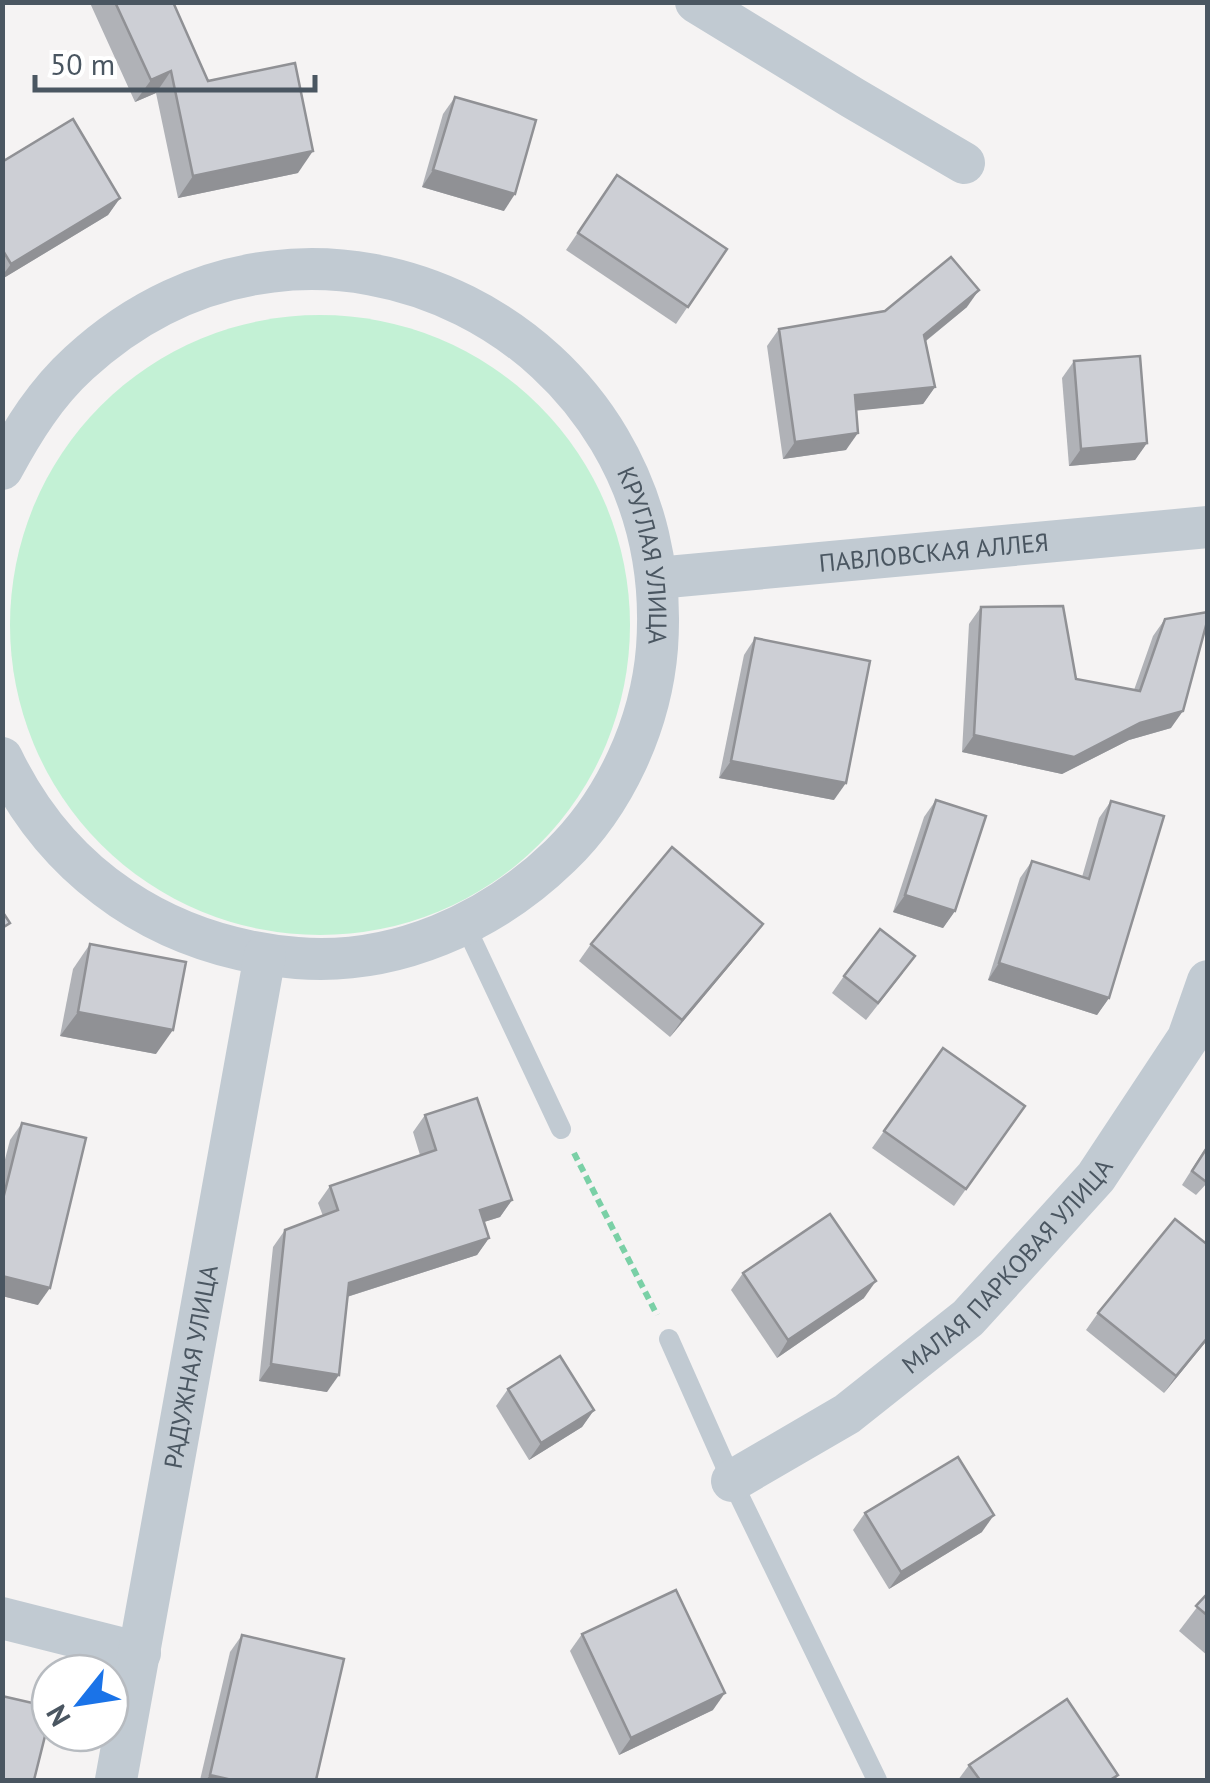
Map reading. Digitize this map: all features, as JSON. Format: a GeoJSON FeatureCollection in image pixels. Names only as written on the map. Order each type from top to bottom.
{"type":"FeatureCollection","features":[{"type":"Feature","properties":{"kind":"street"},"geometry":{"type":"LineString","coordinates":[[696,2],[964,163]]}},
{"type":"Feature","properties":{"kind":"street","name":"КРУГЛАЯ УЛИЦА"},"geometry":{"type":"LineString","coordinates":[[2,468],[20,435],[76,364],[150,312],[190,292],[233,279],[292,271],[368,273],[440,294],[494,320],[531,346],[564,377],[593,412],[636,491],[650,534],[659,620],[648,704],[634,744],[616,782],[584,829],[536,879],[501,904],[426,940],[374,953],[306,959],[265,955],[221,946],[138,910],[100,884],[67,853],[38,819],[2,758]]}},
{"type":"Feature","properties":{"kind":"street","name":"ПАВЛОВСКАЯ АЛЛЕЯ"},"geometry":{"type":"LineString","coordinates":[[657,578],[1208,526]]}},
{"type":"Feature","properties":{"kind":"street","name":"РАДУЖНАЯ УЛИЦА"},"geometry":{"type":"LineString","coordinates":[[116,1780],[265,955]]}},
{"type":"Feature","properties":{"kind":"street","name":"МАЛАЯ ПАРКОВАЯ УЛИЦА"},"geometry":{"type":"LineString","coordinates":[[732,1482],[847,1414],[968,1318],[1096,1177],[1188,1038],[1208,981]]}},
{"type":"Feature","properties":{"kind":"street"},"geometry":{"type":"LineString","coordinates":[[2,1618],[140,1653]]}},
{"type":"Feature","properties":{"kind":"lane"},"geometry":{"type":"LineString","coordinates":[[465,924],[561,1129]]}},
{"type":"Feature","properties":{"kind":"lane"},"geometry":{"type":"LineString","coordinates":[[669,1339],[732,1482],[877,1780]]}},
{"type":"Feature","properties":{"kind":"path"},"geometry":{"type":"LineString","coordinates":[[561,1129],[669,1339]]}},
{"type":"Feature","properties":{"kind":"green space"},"geometry":{"type":"Polygon","coordinates":[[[320,315],[380,321],[439,339],[492,367],[539,406],[578,453],[606,506],[624,565],[630,625],[624,685],[606,744],[578,797],[539,844],[492,883],[439,911],[380,929],[320,935],[260,929],[201,911],[148,883],[101,844],[62,797],[34,744],[16,685],[10,625],[16,565],[34,506],[62,453],[101,406],[148,367],[201,339],[260,321],[320,315]]]}},
{"type":"Feature","properties":{"kind":"building"},"geometry":{"type":"Polygon","coordinates":[[[115,2],[173,2],[208,81],[295,63],[313,151],[193,176],[171,71],[151,80],[115,2]]]}},
{"type":"Feature","properties":{"kind":"building"},"geometry":{"type":"Polygon","coordinates":[[[455,97],[536,120],[515,194],[433,170],[455,97]]]}},
{"type":"Feature","properties":{"kind":"building"},"geometry":{"type":"Polygon","coordinates":[[[73,119],[120,198],[11,264],[2,249],[2,162],[73,119]]]}},
{"type":"Feature","properties":{"kind":"building"},"geometry":{"type":"Polygon","coordinates":[[[617,175],[727,249],[688,307],[578,233],[617,175]]]}},
{"type":"Feature","properties":{"kind":"building"},"geometry":{"type":"Polygon","coordinates":[[[951,257],[979,290],[924,335],[935,387],[855,395],[858,433],[795,442],[779,329],[885,311],[951,257]]]}},
{"type":"Feature","properties":{"kind":"building"},"geometry":{"type":"Polygon","coordinates":[[[1140,356],[1147,443],[1081,449],[1074,361],[1140,356]]]}},
{"type":"Feature","properties":{"kind":"building"},"geometry":{"type":"Polygon","coordinates":[[[1063,606],[1076,679],[1140,691],[1165,619],[1208,612],[1183,711],[1140,723],[1074,757],[974,735],[981,607],[1063,606]]]}},
{"type":"Feature","properties":{"kind":"building"},"geometry":{"type":"Polygon","coordinates":[[[755,638],[870,661],[846,783],[731,761],[755,638]]]}},
{"type":"Feature","properties":{"kind":"building"},"geometry":{"type":"Polygon","coordinates":[[[936,800],[986,816],[955,911],[905,895],[936,800]]]}},
{"type":"Feature","properties":{"kind":"building"},"geometry":{"type":"Polygon","coordinates":[[[1111,801],[1164,816],[1109,998],[999,963],[1032,861],[1089,879],[1111,801]]]}},
{"type":"Feature","properties":{"kind":"building"},"geometry":{"type":"Polygon","coordinates":[[[672,847],[763,924],[682,1020],[591,944],[672,847]]]}},
{"type":"Feature","properties":{"kind":"building"},"geometry":{"type":"Polygon","coordinates":[[[2,911],[10,923],[2,928],[2,911]]]}},
{"type":"Feature","properties":{"kind":"building"},"geometry":{"type":"Polygon","coordinates":[[[880,929],[915,956],[878,1003],[844,976],[880,929]]]}},
{"type":"Feature","properties":{"kind":"building"},"geometry":{"type":"Polygon","coordinates":[[[90,944],[186,962],[173,1030],[78,1012],[90,944]]]}},
{"type":"Feature","properties":{"kind":"building"},"geometry":{"type":"Polygon","coordinates":[[[943,1048],[1025,1106],[966,1189],[884,1131],[943,1048]]]}},
{"type":"Feature","properties":{"kind":"building"},"geometry":{"type":"Polygon","coordinates":[[[477,1098],[512,1200],[480,1210],[489,1238],[349,1283],[339,1375],[271,1364],[285,1230],[338,1210],[330,1186],[436,1150],[425,1115],[477,1098]]]}},
{"type":"Feature","properties":{"kind":"building"},"geometry":{"type":"Polygon","coordinates":[[[22,1123],[86,1138],[50,1288],[2,1276],[2,1203],[22,1123]]]}},
{"type":"Feature","properties":{"kind":"building"},"geometry":{"type":"Polygon","coordinates":[[[1208,1146],[1208,1179],[1205,1181],[1192,1171],[1208,1146]]]}},
{"type":"Feature","properties":{"kind":"building"},"geometry":{"type":"Polygon","coordinates":[[[830,1214],[876,1281],[788,1340],[743,1273],[830,1214]]]}},
{"type":"Feature","properties":{"kind":"building"},"geometry":{"type":"Polygon","coordinates":[[[1175,1219],[1208,1245],[1208,1337],[1176,1376],[1098,1313],[1175,1219]]]}},
{"type":"Feature","properties":{"kind":"building"},"geometry":{"type":"Polygon","coordinates":[[[560,1356],[594,1410],[541,1443],[508,1389],[560,1356]]]}},
{"type":"Feature","properties":{"kind":"building"},"geometry":{"type":"Polygon","coordinates":[[[958,1457],[994,1515],[901,1572],[865,1513],[958,1457]]]}},
{"type":"Feature","properties":{"kind":"building"},"geometry":{"type":"Polygon","coordinates":[[[676,1590],[725,1693],[631,1738],[582,1634],[676,1590]]]}},
{"type":"Feature","properties":{"kind":"building"},"geometry":{"type":"Polygon","coordinates":[[[1208,1593],[1208,1616],[1196,1606],[1208,1593]]]}},
{"type":"Feature","properties":{"kind":"building"},"geometry":{"type":"Polygon","coordinates":[[[242,1635],[344,1659],[316,1780],[232,1780],[210,1775],[242,1635]]]}},
{"type":"Feature","properties":{"kind":"building"},"geometry":{"type":"Polygon","coordinates":[[[2,1696],[30,1702],[30,1753],[41,1753],[34,1780],[2,1780],[2,1696]]]}},
{"type":"Feature","properties":{"kind":"building"},"geometry":{"type":"Polygon","coordinates":[[[1067,1699],[1118,1775],[1110,1780],[980,1780],[969,1765],[1067,1699]]]}}]}
